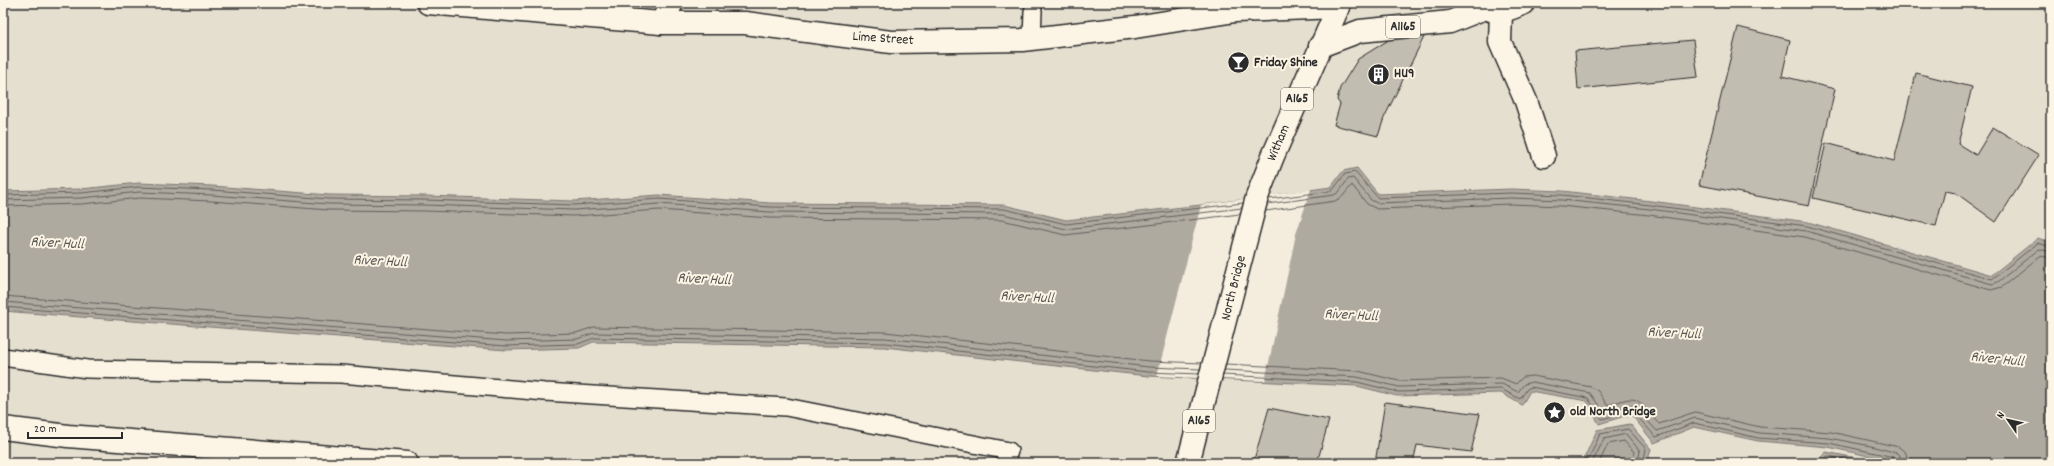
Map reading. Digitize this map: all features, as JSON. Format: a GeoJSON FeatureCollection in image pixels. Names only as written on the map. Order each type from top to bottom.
{"type":"FeatureCollection","features":[{"type":"Feature","properties":{"kind":"main road","name":"Lime Street"},"geometry":{"type":"LineString","coordinates":[[428,3],[661,23],[745,23],[891,42],[1032,39],[1136,27],[1236,11],[1340,5]]}},
{"type":"Feature","properties":{"kind":"main road"},"geometry":{"type":"LineString","coordinates":[[661,23],[672,3]]}},
{"type":"Feature","properties":{"kind":"main road","name":"A1165"},"geometry":{"type":"LineString","coordinates":[[1320,46],[1360,31],[1450,22],[1489,8],[1524,3]]}},
{"type":"Feature","properties":{"kind":"main road","name":"Witham"},"geometry":{"type":"LineString","coordinates":[[1257,197],[1320,46],[1340,5]]}},
{"type":"Feature","properties":{"kind":"main road"},"geometry":{"type":"LineString","coordinates":[[1489,8],[1500,42],[1526,101],[1544,156]]}},
{"type":"Feature","properties":{"kind":"main road","name":"North Bridge"},"geometry":{"type":"LineString","coordinates":[[1188,463],[1257,197]]}},
{"type":"Feature","properties":{"kind":"main road"},"geometry":{"type":"LineString","coordinates":[[3,428],[68,436],[407,463]]}},
{"type":"Feature","properties":{"kind":"lane"},"geometry":{"type":"LineString","coordinates":[[1032,39],[1033,11]]}},
{"type":"Feature","properties":{"kind":"lane"},"geometry":{"type":"LineString","coordinates":[[3,357],[87,369],[341,374],[545,392],[786,407],[1008,451],[1006,463]]}},
{"type":"Feature","properties":{"kind":"shaded area"},"geometry":{"type":"Polygon","coordinates":[[[3,3],[2051,3],[2051,243],[2038,238],[1992,275],[1808,222],[1651,201],[1562,191],[1511,189],[1378,194],[1343,171],[1331,187],[1201,205],[1066,220],[1004,205],[770,203],[659,195],[574,201],[425,196],[330,195],[212,186],[139,183],[81,189],[3,191],[3,3]]]}},
{"type":"Feature","properties":{"kind":"shaded area"},"geometry":{"type":"Polygon","coordinates":[[[3,311],[506,350],[579,348],[593,342],[884,347],[1148,376],[1357,386],[1397,396],[1501,393],[1522,405],[1530,391],[1587,401],[1599,424],[1631,414],[1654,443],[1694,427],[1758,441],[1828,447],[1900,463],[3,463],[3,311]]]}},
{"type":"Feature","properties":{"kind":"water","name":"River Hull"},"geometry":{"type":"Polygon","coordinates":[[[1357,168],[1378,194],[1511,189],[1562,191],[1651,201],[1808,222],[1992,275],[2038,238],[2051,243],[2051,463],[1900,463],[1828,447],[1758,441],[1694,427],[1654,443],[1631,414],[1599,424],[1587,401],[1530,391],[1522,405],[1501,393],[1397,396],[1357,386],[1148,376],[884,347],[593,342],[579,348],[506,350],[3,311],[3,191],[81,189],[139,183],[212,186],[330,195],[425,196],[574,201],[659,195],[770,203],[1004,205],[1066,220],[1201,205],[1331,187],[1343,171],[1357,168]]]}},
{"type":"Feature","properties":{"kind":"water"},"geometry":{"type":"Polygon","coordinates":[[[1630,424],[1651,449],[1647,463],[1582,463],[1597,430],[1630,424]]]}},
{"type":"Feature","properties":{"kind":"water"},"geometry":{"type":"Polygon","coordinates":[[[1826,452],[1867,460],[1867,463],[1814,463],[1826,452]]]}},
{"type":"Feature","properties":{"kind":"pier"},"geometry":{"type":"Polygon","coordinates":[[[1311,189],[1296,234],[1265,381],[1157,376],[1201,205],[1311,189]]]}},
{"type":"Feature","properties":{"kind":"building"},"geometry":{"type":"Polygon","coordinates":[[[1738,27],[1790,40],[1782,76],[1835,89],[1809,206],[1699,185],[1738,27]]]}},
{"type":"Feature","properties":{"kind":"building","name":"HU9"},"geometry":{"type":"Polygon","coordinates":[[[1426,33],[1384,118],[1378,136],[1334,125],[1340,104],[1337,100],[1340,88],[1358,59],[1395,36],[1426,33]]]}},
{"type":"Feature","properties":{"kind":"building"},"geometry":{"type":"Polygon","coordinates":[[[1693,40],[1698,77],[1578,89],[1575,51],[1693,40]]]}},
{"type":"Feature","properties":{"kind":"building"},"geometry":{"type":"Polygon","coordinates":[[[1916,73],[1972,87],[1958,144],[1976,155],[1993,127],[2039,155],[1996,222],[1956,193],[1945,191],[1936,226],[1813,198],[1826,143],[1894,161],[1916,73]]]}},
{"type":"Feature","properties":{"kind":"building"},"geometry":{"type":"Polygon","coordinates":[[[1385,402],[1480,414],[1471,452],[1417,445],[1413,463],[1375,463],[1385,402]]]}},
{"type":"Feature","properties":{"kind":"building"},"geometry":{"type":"Polygon","coordinates":[[[1269,408],[1329,420],[1317,463],[1253,463],[1269,408]]]}},
{"type":"Feature","properties":{"kind":"place","name":"Friday Shine"},"geometry":{"type":"Point","coordinates":[1238,63]}},
{"type":"Feature","properties":{"kind":"place","name":"HU9"},"geometry":{"type":"Point","coordinates":[1378,74]}},
{"type":"Feature","properties":{"kind":"place","name":"old North Bridge"},"geometry":{"type":"Point","coordinates":[1555,412]}}]}
